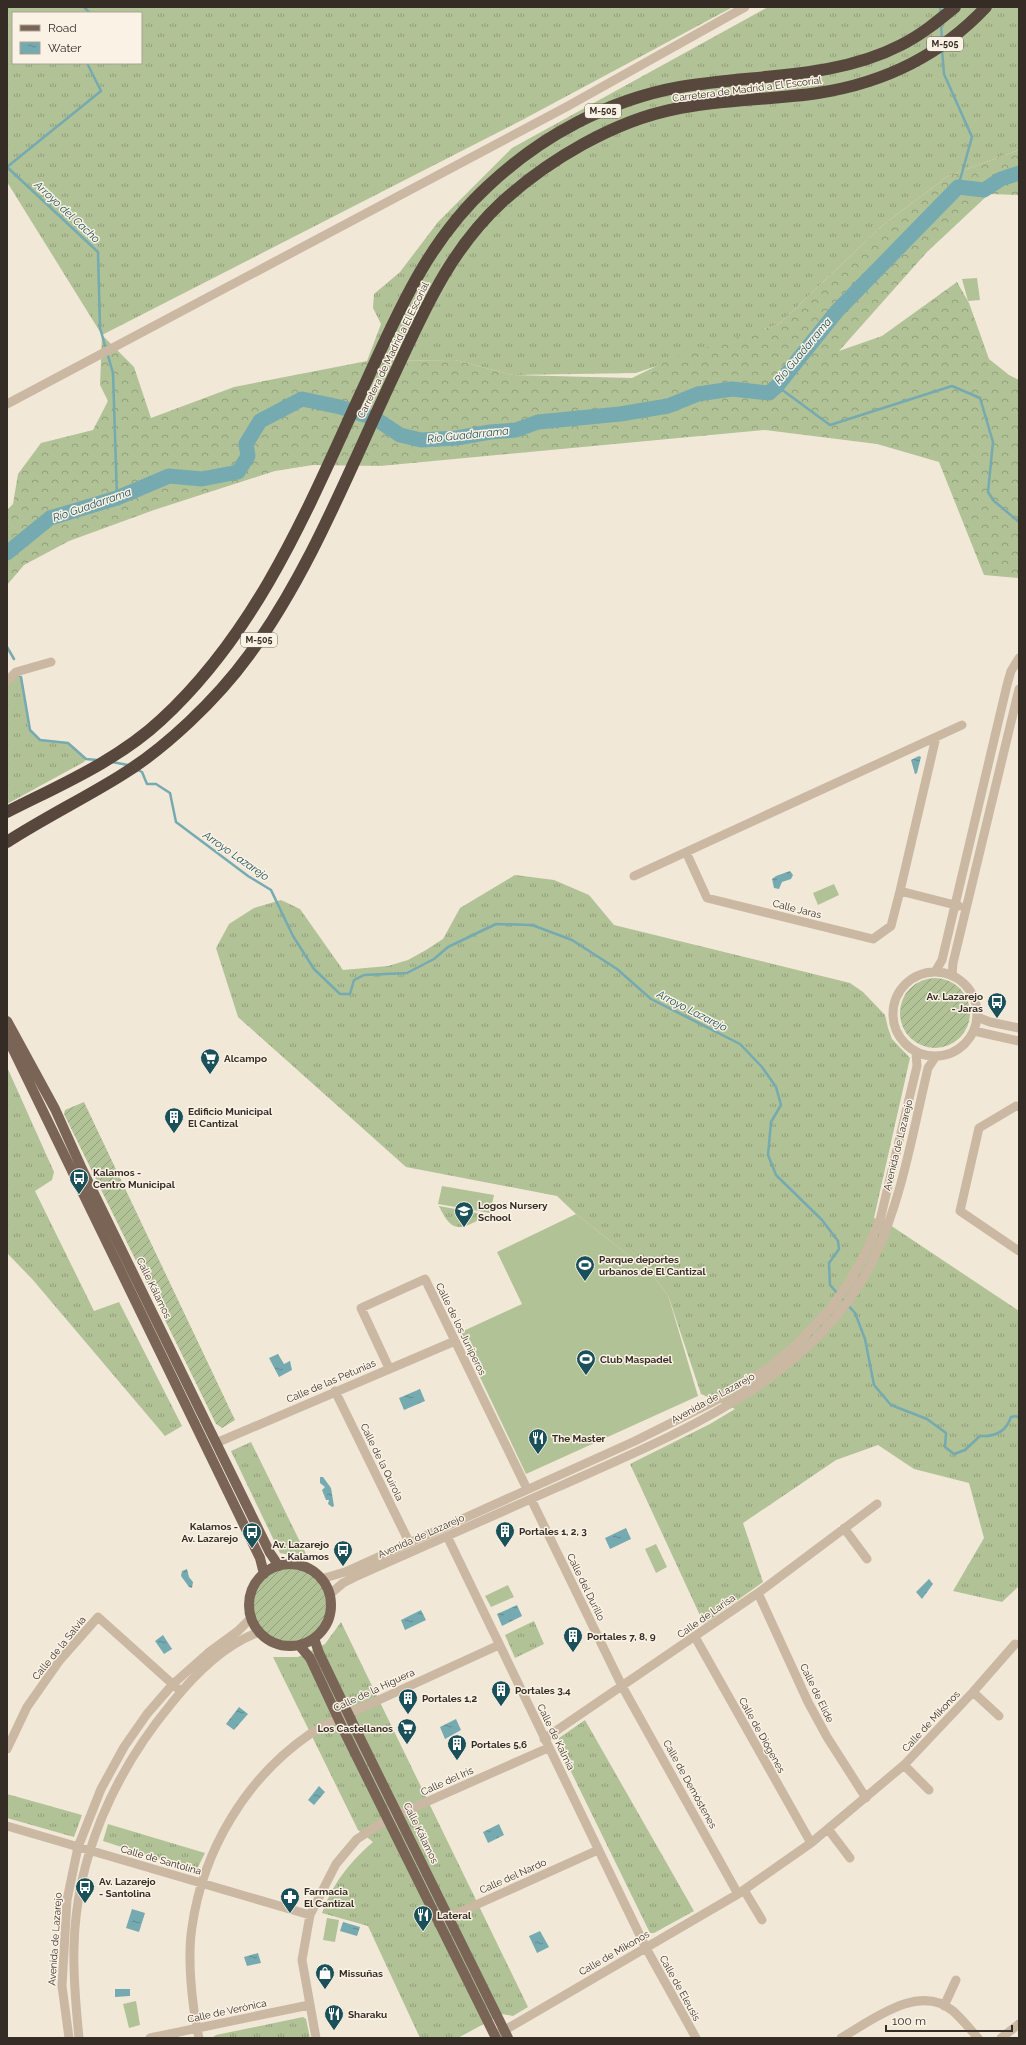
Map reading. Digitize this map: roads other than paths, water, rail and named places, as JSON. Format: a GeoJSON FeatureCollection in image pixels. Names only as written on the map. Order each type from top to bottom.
{"type":"FeatureCollection","features":[{"type":"Feature","properties":{"kind":"highway","name":"Carretera de Madrid a El Escorial"},"geometry":{"type":"LineString","coordinates":[[7,812],[98,765],[160,721],[189,691],[232,641],[262,596],[302,521],[392,325],[420,271],[436,245],[461,214],[487,186],[553,135],[598,113],[643,97],[676,88],[718,81],[813,72],[875,56],[901,45],[933,25],[955,7]]}},
{"type":"Feature","properties":{"kind":"highway","name":"Carretera de Madrid a El Escorial"},"geometry":{"type":"LineString","coordinates":[[7,842],[120,776],[175,735],[207,703],[248,657],[282,606],[321,530],[431,294],[454,257],[477,228],[501,203],[564,154],[607,133],[649,116],[675,109],[831,91],[884,77],[913,63],[948,41],[986,7]]}},
{"type":"Feature","properties":{"kind":"main road","name":"Calle Kálamos"},"geometry":{"type":"LineString","coordinates":[[7,1021],[55,1109],[96,1197],[216,1443],[270,1553],[279,1566]]}},
{"type":"Feature","properties":{"kind":"main road"},"geometry":{"type":"LineString","coordinates":[[7,1037],[260,1558],[264,1574]]}},
{"type":"Feature","properties":{"kind":"main road"},"geometry":{"type":"LineString","coordinates":[[298,1565],[306,1568],[321,1579],[329,1595],[331,1604],[327,1623],[314,1638],[299,1645],[288,1646],[267,1640],[259,1632],[251,1618],[249,1609],[251,1594],[257,1581],[264,1574],[279,1566],[298,1565]]}},
{"type":"Feature","properties":{"kind":"main road","name":"Calle Kálamos"},"geometry":{"type":"LineString","coordinates":[[314,1638],[319,1653],[348,1714],[506,2034]]}},
{"type":"Feature","properties":{"kind":"main road"},"geometry":{"type":"LineString","coordinates":[[299,1645],[310,1658],[338,1719],[494,2037]]}},
{"type":"Feature","properties":{"kind":"street"},"geometry":{"type":"LineString","coordinates":[[7,404],[568,106],[745,7]]}},
{"type":"Feature","properties":{"kind":"street"},"geometry":{"type":"LineString","coordinates":[[935,972],[942,960],[1007,684],[1011,671],[1019,658]]}},
{"type":"Feature","properties":{"kind":"street"},"geometry":{"type":"LineString","coordinates":[[7,682],[16,672],[51,662]]}},
{"type":"Feature","properties":{"kind":"street"},"geometry":{"type":"LineString","coordinates":[[952,976],[953,963],[1019,689]]}},
{"type":"Feature","properties":{"kind":"street"},"geometry":{"type":"LineString","coordinates":[[634,876],[962,725]]}},
{"type":"Feature","properties":{"kind":"street","name":"Calle Jaras"},"geometry":{"type":"LineString","coordinates":[[686,852],[707,898],[873,939],[891,926],[936,737]]}},
{"type":"Feature","properties":{"kind":"street"},"geometry":{"type":"LineString","coordinates":[[900,891],[966,908]]}},
{"type":"Feature","properties":{"kind":"street"},"geometry":{"type":"LineString","coordinates":[[935,972],[952,976],[968,988],[975,1002],[977,1017],[974,1031],[962,1047],[945,1055],[936,1056],[916,1052],[907,1046],[895,1027],[893,1016],[894,1005],[898,994],[909,982],[924,974],[935,972]]}},
{"type":"Feature","properties":{"kind":"street"},"geometry":{"type":"LineString","coordinates":[[977,1017],[990,1022],[1019,1028]]}},
{"type":"Feature","properties":{"kind":"street"},"geometry":{"type":"LineString","coordinates":[[974,1031],[1019,1040]]}},
{"type":"Feature","properties":{"kind":"street","name":"Avenida de Lazarejo"},"geometry":{"type":"LineString","coordinates":[[885,1221],[917,1066],[916,1052]]}},
{"type":"Feature","properties":{"kind":"street","name":"Avenida de Lazarejo"},"geometry":{"type":"LineString","coordinates":[[321,1579],[345,1572],[635,1441],[777,1374],[801,1353],[837,1315],[857,1287],[873,1259],[928,1068],[936,1056]]}},
{"type":"Feature","properties":{"kind":"street"},"geometry":{"type":"LineString","coordinates":[[1019,1107],[1016,1106],[979,1128],[960,1211],[1019,1251]]}},
{"type":"Feature","properties":{"kind":"street","name":"Calle de los Juníperos"},"geometry":{"type":"LineString","coordinates":[[389,1368],[361,1308],[424,1280],[526,1489]]}},
{"type":"Feature","properties":{"kind":"street","name":"Calle de las Petunias"},"geometry":{"type":"LineString","coordinates":[[216,1443],[454,1341]]}},
{"type":"Feature","properties":{"kind":"street","name":"Calle de la Quirola"},"geometry":{"type":"LineString","coordinates":[[335,1391],[409,1542]]}},
{"type":"Feature","properties":{"kind":"street","name":"Avenida de Lazarejo"},"geometry":{"type":"LineString","coordinates":[[329,1595],[342,1584],[639,1450],[743,1391]]}},
{"type":"Feature","properties":{"kind":"street","name":"Calle del Durillo"},"geometry":{"type":"LineString","coordinates":[[531,1499],[622,1686]]}},
{"type":"Feature","properties":{"kind":"street","name":"Calle de Larisa"},"geometry":{"type":"LineString","coordinates":[[544,1739],[758,1593],[877,1504]]}},
{"type":"Feature","properties":{"kind":"street"},"geometry":{"type":"LineString","coordinates":[[844,1528],[867,1559]]}},
{"type":"Feature","properties":{"kind":"street","name":"Calle de Kalmia"},"geometry":{"type":"LineString","coordinates":[[447,1536],[548,1748],[646,1948]]}},
{"type":"Feature","properties":{"kind":"street","name":"Calle de Elide"},"geometry":{"type":"LineString","coordinates":[[758,1593],[808,1702],[827,1737],[866,1798]]}},
{"type":"Feature","properties":{"kind":"street","name":"Calle de la Salvia"},"geometry":{"type":"LineString","coordinates":[[7,1749],[27,1707],[60,1660],[98,1617],[181,1692]]}},
{"type":"Feature","properties":{"kind":"street","name":"Avenida de Lazarejo"},"geometry":{"type":"LineString","coordinates":[[69,2038],[62,1986],[67,1900],[78,1847],[101,1788],[124,1747],[147,1714],[173,1684],[208,1653],[238,1631],[251,1618]]}},
{"type":"Feature","properties":{"kind":"street","name":"Avenida de Lazarejo"},"geometry":{"type":"LineString","coordinates":[[79,2038],[74,1989],[74,1946],[78,1902],[89,1850],[111,1793],[134,1753],[156,1721],[181,1692],[213,1660],[242,1638],[259,1632]]}},
{"type":"Feature","properties":{"kind":"street","name":"Calle de Diógenes"},"geometry":{"type":"LineString","coordinates":[[695,1637],[811,1843]]}},
{"type":"Feature","properties":{"kind":"street","name":"Calle de Mikonos"},"geometry":{"type":"LineString","coordinates":[[494,2037],[506,2034],[646,1948],[741,1892],[811,1843],[904,1766],[973,1692],[1015,1644]]}},
{"type":"Feature","properties":{"kind":"street","name":"Calle de la Higuera"},"geometry":{"type":"LineString","coordinates":[[199,2038],[190,1956],[192,1927],[202,1883],[220,1838],[233,1815],[269,1768],[310,1734],[348,1714],[499,1645]]}},
{"type":"Feature","properties":{"kind":"street","name":"Calle de Demóstenes"},"geometry":{"type":"LineString","coordinates":[[622,1686],[741,1892]]}},
{"type":"Feature","properties":{"kind":"street","name":"Calle de Mikonos"},"geometry":{"type":"LineString","coordinates":[[973,1692],[999,1716]]}},
{"type":"Feature","properties":{"kind":"street","name":"Calle del Iris"},"geometry":{"type":"LineString","coordinates":[[316,2038],[302,1960],[310,1915],[336,1864],[357,1840],[388,1819],[548,1748]]}},
{"type":"Feature","properties":{"kind":"street","name":"Calle de Mikonos"},"geometry":{"type":"LineString","coordinates":[[904,1766],[929,1790]]}},
{"type":"Feature","properties":{"kind":"street","name":"Calle de Santolina"},"geometry":{"type":"LineString","coordinates":[[7,1826],[310,1915]]}},
{"type":"Feature","properties":{"kind":"street"},"geometry":{"type":"LineString","coordinates":[[828,1829],[850,1858]]}},
{"type":"Feature","properties":{"kind":"street","name":"Calle del Nardo"},"geometry":{"type":"LineString","coordinates":[[438,1922],[598,1850]]}},
{"type":"Feature","properties":{"kind":"street"},"geometry":{"type":"LineString","coordinates":[[741,1892],[762,1920]]}},
{"type":"Feature","properties":{"kind":"street","name":"Calle de Eleusis"},"geometry":{"type":"LineString","coordinates":[[646,1948],[696,2038]]}},
{"type":"Feature","properties":{"kind":"street"},"geometry":{"type":"LineString","coordinates":[[944,2006],[956,1980]]}},
{"type":"Feature","properties":{"kind":"street"},"geometry":{"type":"LineString","coordinates":[[841,2038],[896,2006],[916,2000],[938,2003],[952,2010],[978,2038]]}},
{"type":"Feature","properties":{"kind":"street","name":"Calle de Verónica"},"geometry":{"type":"LineString","coordinates":[[150,2038],[309,2005]]}},
{"type":"Feature","properties":{"kind":"street"},"geometry":{"type":"LineString","coordinates":[[1001,2038],[1019,2024]]}},
{"type":"Feature","properties":{"kind":"water"},"geometry":{"type":"Polygon","coordinates":[[[1019,166],[1019,179],[1001,179],[1019,166]]]}},
{"type":"Feature","properties":{"kind":"water"},"geometry":{"type":"Polygon","coordinates":[[[919,756],[921,757],[917,773],[915,774],[911,760],[919,756]]]}},
{"type":"Feature","properties":{"kind":"water"},"geometry":{"type":"Polygon","coordinates":[[[790,871],[793,875],[791,879],[782,882],[779,889],[774,888],[772,879],[790,871]]]}},
{"type":"Feature","properties":{"kind":"water"},"geometry":{"type":"Polygon","coordinates":[[[278,1354],[284,1364],[290,1361],[292,1370],[279,1377],[269,1358],[278,1354]]]}},
{"type":"Feature","properties":{"kind":"water"},"geometry":{"type":"Polygon","coordinates":[[[420,1389],[425,1401],[404,1410],[399,1398],[420,1389]]]}},
{"type":"Feature","properties":{"kind":"water"},"geometry":{"type":"Polygon","coordinates":[[[320,1477],[323,1477],[331,1488],[334,1506],[332,1507],[328,1504],[329,1500],[326,1500],[322,1490],[325,1487],[320,1483],[320,1477]]]}},
{"type":"Feature","properties":{"kind":"water"},"geometry":{"type":"Polygon","coordinates":[[[626,1528],[631,1539],[610,1549],[605,1538],[626,1528]]]}},
{"type":"Feature","properties":{"kind":"water"},"geometry":{"type":"Polygon","coordinates":[[[187,1569],[189,1577],[193,1582],[192,1588],[189,1587],[181,1576],[182,1571],[187,1569]]]}},
{"type":"Feature","properties":{"kind":"water"},"geometry":{"type":"Polygon","coordinates":[[[929,1579],[933,1584],[922,1599],[916,1592],[929,1579]]]}},
{"type":"Feature","properties":{"kind":"water"},"geometry":{"type":"Polygon","coordinates":[[[517,1605],[522,1616],[502,1626],[497,1614],[517,1605]]]}},
{"type":"Feature","properties":{"kind":"water"},"geometry":{"type":"Polygon","coordinates":[[[421,1610],[426,1620],[405,1630],[401,1620],[421,1610]]]}},
{"type":"Feature","properties":{"kind":"water"},"geometry":{"type":"Polygon","coordinates":[[[163,1635],[172,1649],[164,1654],[155,1641],[163,1635]]]}},
{"type":"Feature","properties":{"kind":"water"},"geometry":{"type":"Polygon","coordinates":[[[239,1707],[248,1714],[234,1730],[226,1724],[239,1707]]]}},
{"type":"Feature","properties":{"kind":"water"},"geometry":{"type":"Polygon","coordinates":[[[456,1719],[461,1730],[445,1739],[440,1727],[456,1719]]]}},
{"type":"Feature","properties":{"kind":"water"},"geometry":{"type":"Polygon","coordinates":[[[319,1786],[325,1792],[314,1805],[308,1800],[319,1786]]]}},
{"type":"Feature","properties":{"kind":"water"},"geometry":{"type":"Polygon","coordinates":[[[499,1824],[504,1835],[488,1843],[483,1832],[499,1824]]]}},
{"type":"Feature","properties":{"kind":"water"},"geometry":{"type":"Polygon","coordinates":[[[132,1909],[145,1913],[139,1932],[126,1928],[132,1909]]]}},
{"type":"Feature","properties":{"kind":"water"},"geometry":{"type":"Polygon","coordinates":[[[343,1922],[360,1927],[357,1936],[340,1931],[343,1922]]]}},
{"type":"Feature","properties":{"kind":"water"},"geometry":{"type":"Polygon","coordinates":[[[540,1931],[549,1947],[537,1953],[529,1936],[540,1931]]]}},
{"type":"Feature","properties":{"kind":"water"},"geometry":{"type":"Polygon","coordinates":[[[258,1953],[261,1963],[247,1966],[244,1957],[258,1953]]]}},
{"type":"Feature","properties":{"kind":"water"},"geometry":{"type":"Polygon","coordinates":[[[115,1989],[130,1989],[130,1996],[115,1997],[115,1989]]]}},
{"type":"Feature","properties":{"kind":"waterway","name":"Arroyo del Cacho"},"geometry":{"type":"LineString","coordinates":[[84,7],[89,12]]}},
{"type":"Feature","properties":{"kind":"waterway"},"geometry":{"type":"LineString","coordinates":[[940,7],[941,14]]}},
{"type":"Feature","properties":{"kind":"waterway"},"geometry":{"type":"LineString","coordinates":[[941,23],[942,40]]}},
{"type":"Feature","properties":{"kind":"waterway"},"geometry":{"type":"LineString","coordinates":[[942,49],[944,74],[972,137],[958,187]]}},
{"type":"Feature","properties":{"kind":"waterway","name":"Arroyo del Cacho"},"geometry":{"type":"LineString","coordinates":[[88,64],[101,91],[7,167],[98,252],[100,328],[113,373],[117,498]]}},
{"type":"Feature","properties":{"kind":"waterway","name":"Río Guadarrama"},"geometry":{"type":"LineString","coordinates":[[7,553],[50,518],[117,498],[169,476],[202,479],[238,472],[248,456],[246,444],[260,421],[302,399],[340,407],[376,419],[400,435],[421,440],[457,438],[490,432],[516,430],[538,422],[620,414],[668,406],[698,394],[732,389],[769,393],[777,386],[837,311],[958,187],[984,190],[1001,179],[1019,173]]}},
{"type":"Feature","properties":{"kind":"waterway"},"geometry":{"type":"LineString","coordinates":[[777,386],[830,425],[952,386],[980,398],[993,442],[988,492],[994,501],[1019,522]]}},
{"type":"Feature","properties":{"kind":"waterway"},"geometry":{"type":"LineString","coordinates":[[7,647],[14,659]]}},
{"type":"Feature","properties":{"kind":"waterway","name":"Arroyo Lazarejo"},"geometry":{"type":"LineString","coordinates":[[21,677],[30,730],[40,740],[68,743],[86,759],[97,760]]}},
{"type":"Feature","properties":{"kind":"waterway","name":"Arroyo Lazarejo"},"geometry":{"type":"LineString","coordinates":[[112,762],[128,765]]}},
{"type":"Feature","properties":{"kind":"waterway","name":"Arroyo Lazarejo"},"geometry":{"type":"LineString","coordinates":[[136,769],[142,772],[147,784],[156,784],[170,793],[176,822],[248,876],[271,890],[293,936],[314,969],[340,994],[350,994],[354,980],[364,975],[407,973],[434,959],[448,947],[496,924],[532,925],[572,940],[617,969],[651,999],[740,1044],[762,1067],[776,1087],[781,1105],[771,1122],[768,1155],[776,1175],[822,1220],[838,1241],[839,1249],[829,1263],[830,1285],[855,1313],[865,1339],[874,1385],[891,1405],[927,1419],[946,1433],[945,1447],[954,1454],[965,1450],[980,1436],[990,1436],[1003,1430],[1011,1417],[1016,1416],[1019,1418]]}},
{"type":"Feature","properties":{"kind":"place","name":"Av. Lazarejo - Jaras"},"geometry":{"type":"Point","coordinates":[997,1019]}},
{"type":"Feature","properties":{"kind":"place","name":"Alcampo"},"geometry":{"type":"Point","coordinates":[210,1075]}},
{"type":"Feature","properties":{"kind":"place","name":"Edificio Municipal El Cantizal"},"geometry":{"type":"Point","coordinates":[174,1134]}},
{"type":"Feature","properties":{"kind":"place","name":"Kalamos - Centro Municipal"},"geometry":{"type":"Point","coordinates":[79,1195]}},
{"type":"Feature","properties":{"kind":"place","name":"Logos Nursery School"},"geometry":{"type":"Point","coordinates":[464,1228]}},
{"type":"Feature","properties":{"kind":"place","name":"Parque deportes urbanos de El Cantizal"},"geometry":{"type":"Point","coordinates":[585,1282]}},
{"type":"Feature","properties":{"kind":"place","name":"Club Maspadel"},"geometry":{"type":"Point","coordinates":[586,1376]}},
{"type":"Feature","properties":{"kind":"place","name":"The Master"},"geometry":{"type":"Point","coordinates":[538,1455]}},
{"type":"Feature","properties":{"kind":"place","name":"Portales 1, 2, 3"},"geometry":{"type":"Point","coordinates":[505,1548]}},
{"type":"Feature","properties":{"kind":"place","name":"Kalamos - Av. Lazarejo"},"geometry":{"type":"Point","coordinates":[252,1549]}},
{"type":"Feature","properties":{"kind":"place","name":"Av. Lazarejo - Kalamos"},"geometry":{"type":"Point","coordinates":[343,1567]}},
{"type":"Feature","properties":{"kind":"place","name":"Portales 7, 8, 9"},"geometry":{"type":"Point","coordinates":[573,1653]}},
{"type":"Feature","properties":{"kind":"place","name":"Portales 3,4"},"geometry":{"type":"Point","coordinates":[501,1707]}},
{"type":"Feature","properties":{"kind":"place","name":"Portales 1,2"},"geometry":{"type":"Point","coordinates":[408,1715]}},
{"type":"Feature","properties":{"kind":"place","name":"Los Castellanos"},"geometry":{"type":"Point","coordinates":[407,1745]}},
{"type":"Feature","properties":{"kind":"place","name":"Portales 5,6"},"geometry":{"type":"Point","coordinates":[457,1761]}},
{"type":"Feature","properties":{"kind":"place","name":"Av. Lazarejo - Santolina"},"geometry":{"type":"Point","coordinates":[85,1904]}},
{"type":"Feature","properties":{"kind":"place","name":"Farmacia El Cantizal"},"geometry":{"type":"Point","coordinates":[290,1914]}},
{"type":"Feature","properties":{"kind":"place","name":"Lateral"},"geometry":{"type":"Point","coordinates":[423,1932]}},
{"type":"Feature","properties":{"kind":"place","name":"Missuñas"},"geometry":{"type":"Point","coordinates":[325,1990]}},
{"type":"Feature","properties":{"kind":"place","name":"Sharaku"},"geometry":{"type":"Point","coordinates":[334,2031]}}]}
